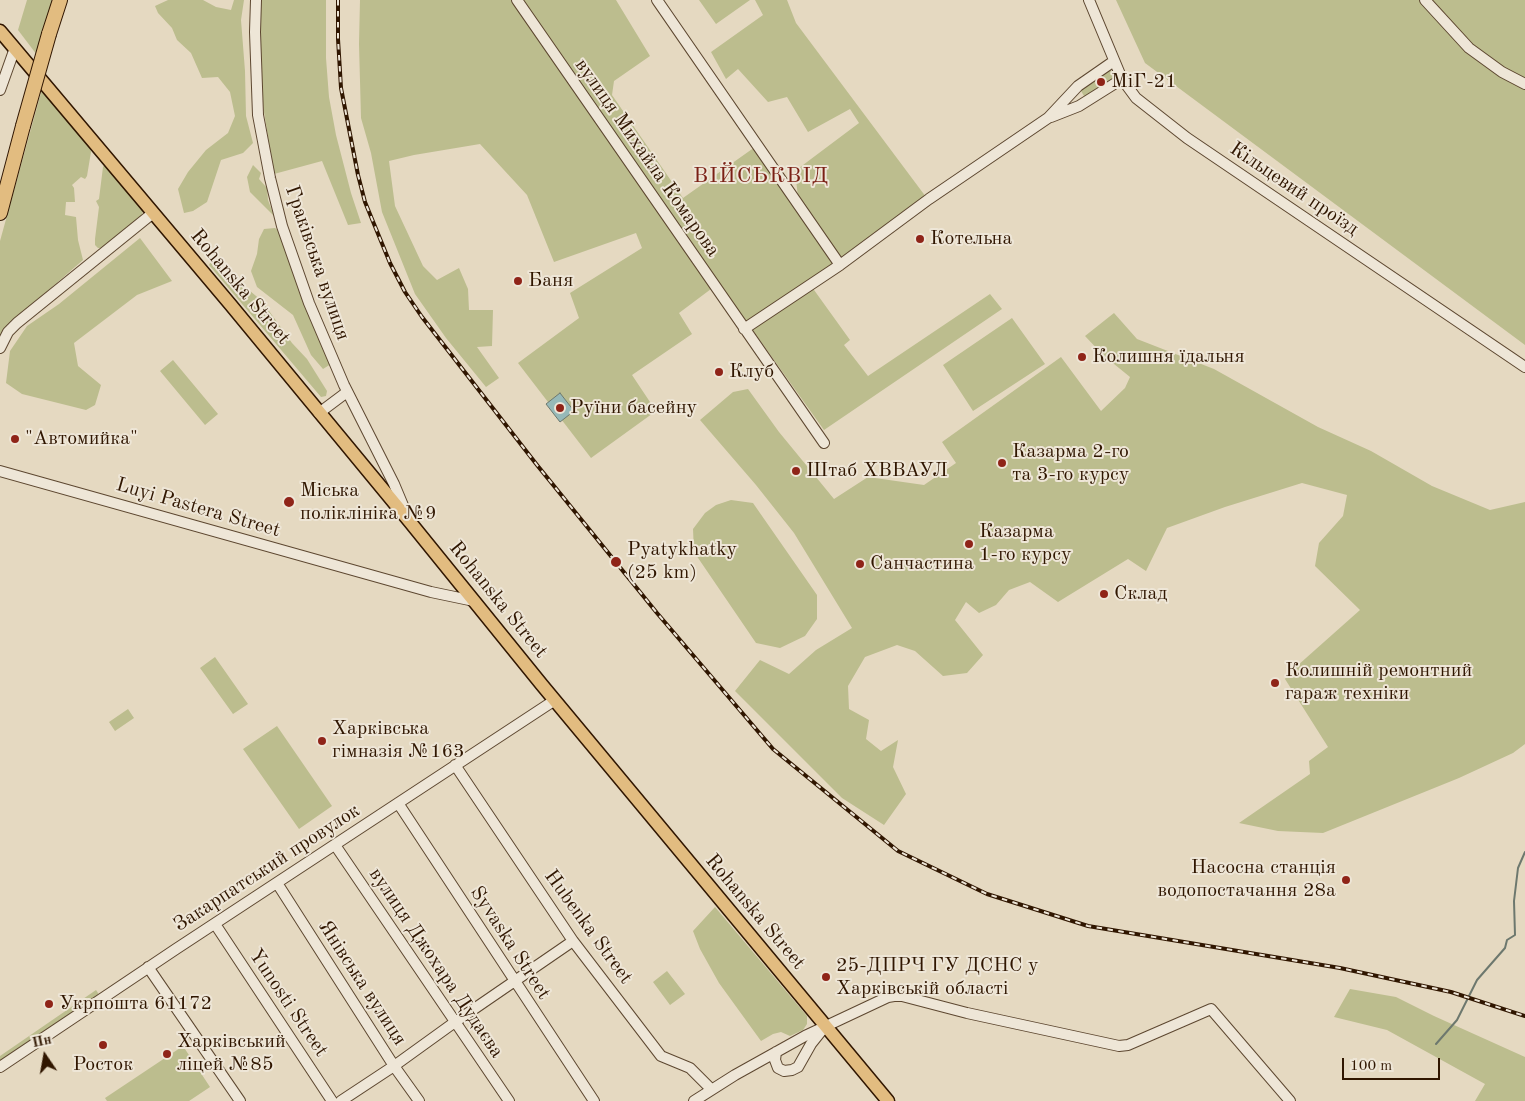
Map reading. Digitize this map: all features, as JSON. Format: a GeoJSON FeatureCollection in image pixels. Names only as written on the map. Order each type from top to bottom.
{"type":"FeatureCollection","features":[{"type":"Feature","properties":{"kind":"highway"},"geometry":{"type":"LineString","coordinates":[[0,213],[60,0]]}},
{"type":"Feature","properties":{"kind":"main road","name":"Rohanska Street"},"geometry":{"type":"LineString","coordinates":[[0,31],[410,522],[555,700],[888,1101]]}},
{"type":"Feature","properties":{"kind":"street","name":"Граківська вулиця"},"geometry":{"type":"LineString","coordinates":[[256,0],[255,32],[258,115],[282,226],[309,302],[347,392],[394,484],[410,522]]}},
{"type":"Feature","properties":{"kind":"street","name":"вулиця Михайла Комарова"},"geometry":{"type":"LineString","coordinates":[[531,0],[519,3],[824,443]]}},
{"type":"Feature","properties":{"kind":"street"},"geometry":{"type":"LineString","coordinates":[[656,0],[840,265]]}},
{"type":"Feature","properties":{"kind":"street","name":"Кільцевий проїзд"},"geometry":{"type":"LineString","coordinates":[[1089,0],[1122,79],[1136,98],[1187,138],[1525,366]]}},
{"type":"Feature","properties":{"kind":"street"},"geometry":{"type":"LineString","coordinates":[[1425,0],[1469,48],[1502,72],[1525,84]]}},
{"type":"Feature","properties":{"kind":"street"},"geometry":{"type":"LineString","coordinates":[[1,86],[14,48]]}},
{"type":"Feature","properties":{"kind":"street"},"geometry":{"type":"LineString","coordinates":[[744,329],[840,265],[930,199],[1048,118],[1078,86],[1114,61]]}},
{"type":"Feature","properties":{"kind":"street"},"geometry":{"type":"LineString","coordinates":[[1048,118],[1079,106],[1122,79]]}},
{"type":"Feature","properties":{"kind":"street"},"geometry":{"type":"LineString","coordinates":[[0,348],[8,332],[17,323],[153,213]]}},
{"type":"Feature","properties":{"kind":"street"},"geometry":{"type":"LineString","coordinates":[[319,413],[347,392]]}},
{"type":"Feature","properties":{"kind":"street","name":"Luyi Pastera Street"},"geometry":{"type":"LineString","coordinates":[[0,471],[431,592],[474,601]]}},
{"type":"Feature","properties":{"kind":"street","name":"Закарпатський провулок"},"geometry":{"type":"LineString","coordinates":[[0,1067],[555,700]]}},
{"type":"Feature","properties":{"kind":"street","name":"Hubenka Street"},"geometry":{"type":"LineString","coordinates":[[456,765],[573,941],[662,1056],[690,1068],[711,1089]]}},
{"type":"Feature","properties":{"kind":"street","name":"Syvaska Street"},"geometry":{"type":"LineString","coordinates":[[398,803],[594,1101]]}},
{"type":"Feature","properties":{"kind":"street","name":"вулиця Джохара Дудаєва"},"geometry":{"type":"LineString","coordinates":[[335,845],[509,1101]]}},
{"type":"Feature","properties":{"kind":"street","name":"Янівська вулиця"},"geometry":{"type":"LineString","coordinates":[[277,883],[394,1066],[419,1101]]}},
{"type":"Feature","properties":{"kind":"street","name":"Yunosti Street"},"geometry":{"type":"LineString","coordinates":[[215,924],[332,1101]]}},
{"type":"Feature","properties":{"kind":"street"},"geometry":{"type":"LineString","coordinates":[[341,1101],[573,941]]}},
{"type":"Feature","properties":{"kind":"street"},"geometry":{"type":"LineString","coordinates":[[148,968],[240,1101]]}},
{"type":"Feature","properties":{"kind":"street"},"geometry":{"type":"LineString","coordinates":[[694,1101],[711,1089],[825,1026],[888,997],[902,996],[947,1009],[1119,1046],[1128,1045],[1211,1009],[1290,1101]]}},
{"type":"Feature","properties":{"kind":"street"},"geometry":{"type":"LineString","coordinates":[[776,1052],[775,1060],[778,1068],[784,1071],[798,1067],[811,1044],[825,1026]]}},
{"type":"Feature","properties":{"kind":"green space"},"geometry":{"type":"Polygon","coordinates":[[[27,0],[56,0],[37,55],[18,30],[27,0]]]}},
{"type":"Feature","properties":{"kind":"green space"},"geometry":{"type":"Polygon","coordinates":[[[168,0],[203,0],[216,7],[231,10],[234,0],[244,0],[241,20],[246,116],[253,143],[243,153],[221,160],[207,202],[193,211],[184,213],[178,189],[188,172],[206,150],[228,133],[235,116],[230,92],[218,77],[202,78],[191,53],[177,40],[172,28],[158,13],[155,6],[168,0]]]}},
{"type":"Feature","properties":{"kind":"green space"},"geometry":{"type":"Polygon","coordinates":[[[258,0],[326,0],[326,58],[329,97],[336,135],[361,223],[348,225],[322,161],[274,174],[259,69],[258,0]]]}},
{"type":"Feature","properties":{"kind":"green space"},"geometry":{"type":"Polygon","coordinates":[[[360,0],[616,0],[650,56],[614,81],[612,95],[683,198],[755,147],[836,263],[809,283],[850,340],[844,345],[868,376],[990,294],[1002,309],[824,430],[719,283],[679,313],[692,334],[632,375],[656,411],[591,458],[518,363],[579,318],[570,293],[642,248],[636,233],[554,262],[527,195],[480,144],[389,161],[395,206],[423,266],[437,280],[459,268],[468,289],[469,310],[493,310],[492,346],[477,347],[499,378],[486,387],[446,338],[415,294],[382,212],[371,153],[361,118],[360,0]]]}},
{"type":"Feature","properties":{"kind":"green space"},"geometry":{"type":"Polygon","coordinates":[[[699,0],[750,0],[716,24],[699,0]]]}},
{"type":"Feature","properties":{"kind":"green space"},"geometry":{"type":"Polygon","coordinates":[[[755,0],[787,0],[796,23],[926,197],[841,260],[798,197],[795,171],[859,123],[850,109],[808,132],[787,97],[768,102],[738,69],[726,79],[711,52],[763,15],[755,0]]]}},
{"type":"Feature","properties":{"kind":"green space"},"geometry":{"type":"Polygon","coordinates":[[[1116,0],[1525,0],[1525,345],[1145,63],[1116,0]]]}},
{"type":"Feature","properties":{"kind":"green space"},"geometry":{"type":"Polygon","coordinates":[[[1103,69],[1116,72],[1112,85],[1087,101],[1078,86],[1103,69]]]}},
{"type":"Feature","properties":{"kind":"green space"},"geometry":{"type":"Polygon","coordinates":[[[42,89],[90,146],[91,152],[87,176],[85,179],[81,177],[72,185],[75,202],[66,202],[65,215],[76,217],[78,240],[83,260],[4,329],[0,343],[0,241],[42,89]]]}},
{"type":"Feature","properties":{"kind":"green space"},"geometry":{"type":"Polygon","coordinates":[[[105,164],[142,207],[143,212],[141,216],[102,248],[98,248],[95,245],[99,207],[96,201],[99,199],[105,164]]]}},
{"type":"Feature","properties":{"kind":"green space"},"geometry":{"type":"Polygon","coordinates":[[[253,165],[261,173],[259,179],[267,188],[268,200],[274,216],[250,192],[247,177],[253,165]]]}},
{"type":"Feature","properties":{"kind":"green space"},"geometry":{"type":"Polygon","coordinates":[[[275,228],[279,231],[331,364],[323,369],[311,355],[293,315],[257,287],[251,271],[257,254],[259,239],[264,229],[275,228]]]}},
{"type":"Feature","properties":{"kind":"green space"},"geometry":{"type":"Polygon","coordinates":[[[140,238],[172,281],[137,295],[74,343],[78,366],[101,385],[95,405],[86,410],[22,394],[6,383],[10,351],[27,326],[59,304],[140,238]]]}},
{"type":"Feature","properties":{"kind":"green space"},"geometry":{"type":"Polygon","coordinates":[[[212,259],[262,301],[292,343],[307,359],[327,391],[326,396],[321,397],[209,265],[212,259]]]}},
{"type":"Feature","properties":{"kind":"green space"},"geometry":{"type":"Polygon","coordinates":[[[1114,313],[1137,339],[1214,369],[1318,427],[1371,451],[1432,486],[1490,510],[1525,502],[1525,744],[1513,753],[1459,778],[1323,833],[1278,831],[1239,823],[1310,774],[1309,761],[1328,747],[1285,679],[1288,674],[1360,610],[1315,566],[1319,543],[1343,516],[1347,495],[1302,483],[1225,507],[1167,528],[1146,571],[1128,559],[1058,602],[1030,582],[1009,590],[996,605],[979,613],[966,602],[955,620],[983,655],[967,673],[943,676],[915,651],[897,645],[865,657],[848,686],[849,709],[869,720],[866,739],[881,751],[898,740],[893,767],[906,794],[884,825],[842,798],[735,691],[760,660],[789,674],[816,650],[852,628],[794,533],[700,420],[733,392],[748,389],[779,432],[834,499],[868,477],[924,485],[956,463],[942,442],[1061,357],[1101,411],[1125,388],[1130,377],[1103,355],[1085,336],[1114,313]]]}},
{"type":"Feature","properties":{"kind":"green space"},"geometry":{"type":"Polygon","coordinates":[[[1012,318],[1045,364],[973,411],[943,365],[1012,318]]]}},
{"type":"Feature","properties":{"kind":"green space"},"geometry":{"type":"Polygon","coordinates":[[[173,360],[218,414],[205,425],[160,371],[173,360]]]}},
{"type":"Feature","properties":{"kind":"green space"},"geometry":{"type":"Polygon","coordinates":[[[731,500],[753,503],[817,595],[817,619],[805,636],[780,648],[756,643],[694,552],[693,529],[705,513],[716,505],[731,500]]]}},
{"type":"Feature","properties":{"kind":"green space"},"geometry":{"type":"Polygon","coordinates":[[[215,657],[248,704],[233,714],[200,668],[215,657]]]}},
{"type":"Feature","properties":{"kind":"green space"},"geometry":{"type":"Polygon","coordinates":[[[128,709],[134,718],[115,731],[109,722],[128,709]]]}},
{"type":"Feature","properties":{"kind":"green space"},"geometry":{"type":"Polygon","coordinates":[[[277,726],[332,806],[299,829],[243,749],[277,726]]]}},
{"type":"Feature","properties":{"kind":"green space"},"geometry":{"type":"Polygon","coordinates":[[[715,907],[807,1016],[807,1024],[803,1030],[790,1036],[781,1032],[773,1034],[761,1041],[719,983],[700,949],[693,931],[715,907]]]}},
{"type":"Feature","properties":{"kind":"green space"},"geometry":{"type":"Polygon","coordinates":[[[667,971],[685,994],[670,1005],[653,982],[667,971]]]}},
{"type":"Feature","properties":{"kind":"green space"},"geometry":{"type":"Polygon","coordinates":[[[1350,989],[1396,997],[1525,1057],[1525,1101],[1475,1101],[1485,1084],[1387,1030],[1334,1017],[1350,989]]]}},
{"type":"Feature","properties":{"kind":"green space"},"geometry":{"type":"Polygon","coordinates":[[[96,990],[102,999],[0,1067],[0,1056],[96,990]]]}},
{"type":"Feature","properties":{"kind":"green space"},"geometry":{"type":"Polygon","coordinates":[[[183,1046],[210,1087],[189,1101],[107,1101],[105,1098],[183,1046]]]}},
{"type":"Feature","properties":{"kind":"water","name":"Руїни басейну"},"geometry":{"type":"Polygon","coordinates":[[[560,393],[574,411],[560,422],[546,404],[560,393]]]}},
{"type":"Feature","properties":{"kind":"waterway"},"geometry":{"type":"LineString","coordinates":[[1436,1044],[1457,1020],[1477,980],[1505,948],[1507,940],[1515,935],[1514,901],[1518,868],[1525,852]]}},
{"type":"Feature","properties":{"kind":"railway"},"geometry":{"type":"LineString","coordinates":[[338,0],[341,88],[358,175],[365,202],[390,263],[405,292],[422,317],[537,465],[657,613],[773,749],[898,851],[987,894],[1088,926],[1340,968],[1451,992],[1525,1016]]}},
{"type":"Feature","properties":{"kind":"place","name":"МіГ-21"},"geometry":{"type":"Point","coordinates":[1101,82]}},
{"type":"Feature","properties":{"kind":"place","name":"Котельна"},"geometry":{"type":"Point","coordinates":[920,239]}},
{"type":"Feature","properties":{"kind":"place","name":"Баня"},"geometry":{"type":"Point","coordinates":[518,281]}},
{"type":"Feature","properties":{"kind":"place","name":"Колишня їдальня"},"geometry":{"type":"Point","coordinates":[1082,357]}},
{"type":"Feature","properties":{"kind":"place","name":"Клуб"},"geometry":{"type":"Point","coordinates":[719,372]}},
{"type":"Feature","properties":{"kind":"place","name":"Руїни басейну"},"geometry":{"type":"Point","coordinates":[560,408]}},
{"type":"Feature","properties":{"kind":"place","name":"\"Автомийка\""},"geometry":{"type":"Point","coordinates":[15,439]}},
{"type":"Feature","properties":{"kind":"place","name":"Казарма 2-го та 3-го курсу"},"geometry":{"type":"Point","coordinates":[1002,463]}},
{"type":"Feature","properties":{"kind":"place","name":"Штаб ХВВАУЛ"},"geometry":{"type":"Point","coordinates":[796,471]}},
{"type":"Feature","properties":{"kind":"place","name":"Міська поліклініка №9"},"geometry":{"type":"Point","coordinates":[289,502]}},
{"type":"Feature","properties":{"kind":"place","name":"Казарма 1-го курсу"},"geometry":{"type":"Point","coordinates":[969,544]}},
{"type":"Feature","properties":{"kind":"place","name":"Pyatykhatky (25 km)"},"geometry":{"type":"Point","coordinates":[616,562]}},
{"type":"Feature","properties":{"kind":"place","name":"Санчастина"},"geometry":{"type":"Point","coordinates":[860,564]}},
{"type":"Feature","properties":{"kind":"place","name":"Склад"},"geometry":{"type":"Point","coordinates":[1104,594]}},
{"type":"Feature","properties":{"kind":"place","name":"Колишній ремонтний гараж техніки"},"geometry":{"type":"Point","coordinates":[1275,683]}},
{"type":"Feature","properties":{"kind":"place","name":"Харківська гімназія №163"},"geometry":{"type":"Point","coordinates":[322,741]}},
{"type":"Feature","properties":{"kind":"place","name":"Насосна станція водопостачання 28а"},"geometry":{"type":"Point","coordinates":[1346,880]}},
{"type":"Feature","properties":{"kind":"place","name":"25-ДПРЧ ГУ ДСНС у Харківській області"},"geometry":{"type":"Point","coordinates":[826,977]}},
{"type":"Feature","properties":{"kind":"place","name":"Укрпошта 61172"},"geometry":{"type":"Point","coordinates":[49,1004]}},
{"type":"Feature","properties":{"kind":"place","name":"Росток"},"geometry":{"type":"Point","coordinates":[103,1045]}},
{"type":"Feature","properties":{"kind":"place","name":"Харківський ліцей №85"},"geometry":{"type":"Point","coordinates":[167,1054]}},
{"type":"Feature","properties":{"kind":"district","name":"ВІЙСЬКВІД"},"geometry":{"type":"Point","coordinates":[761,176]}}]}
